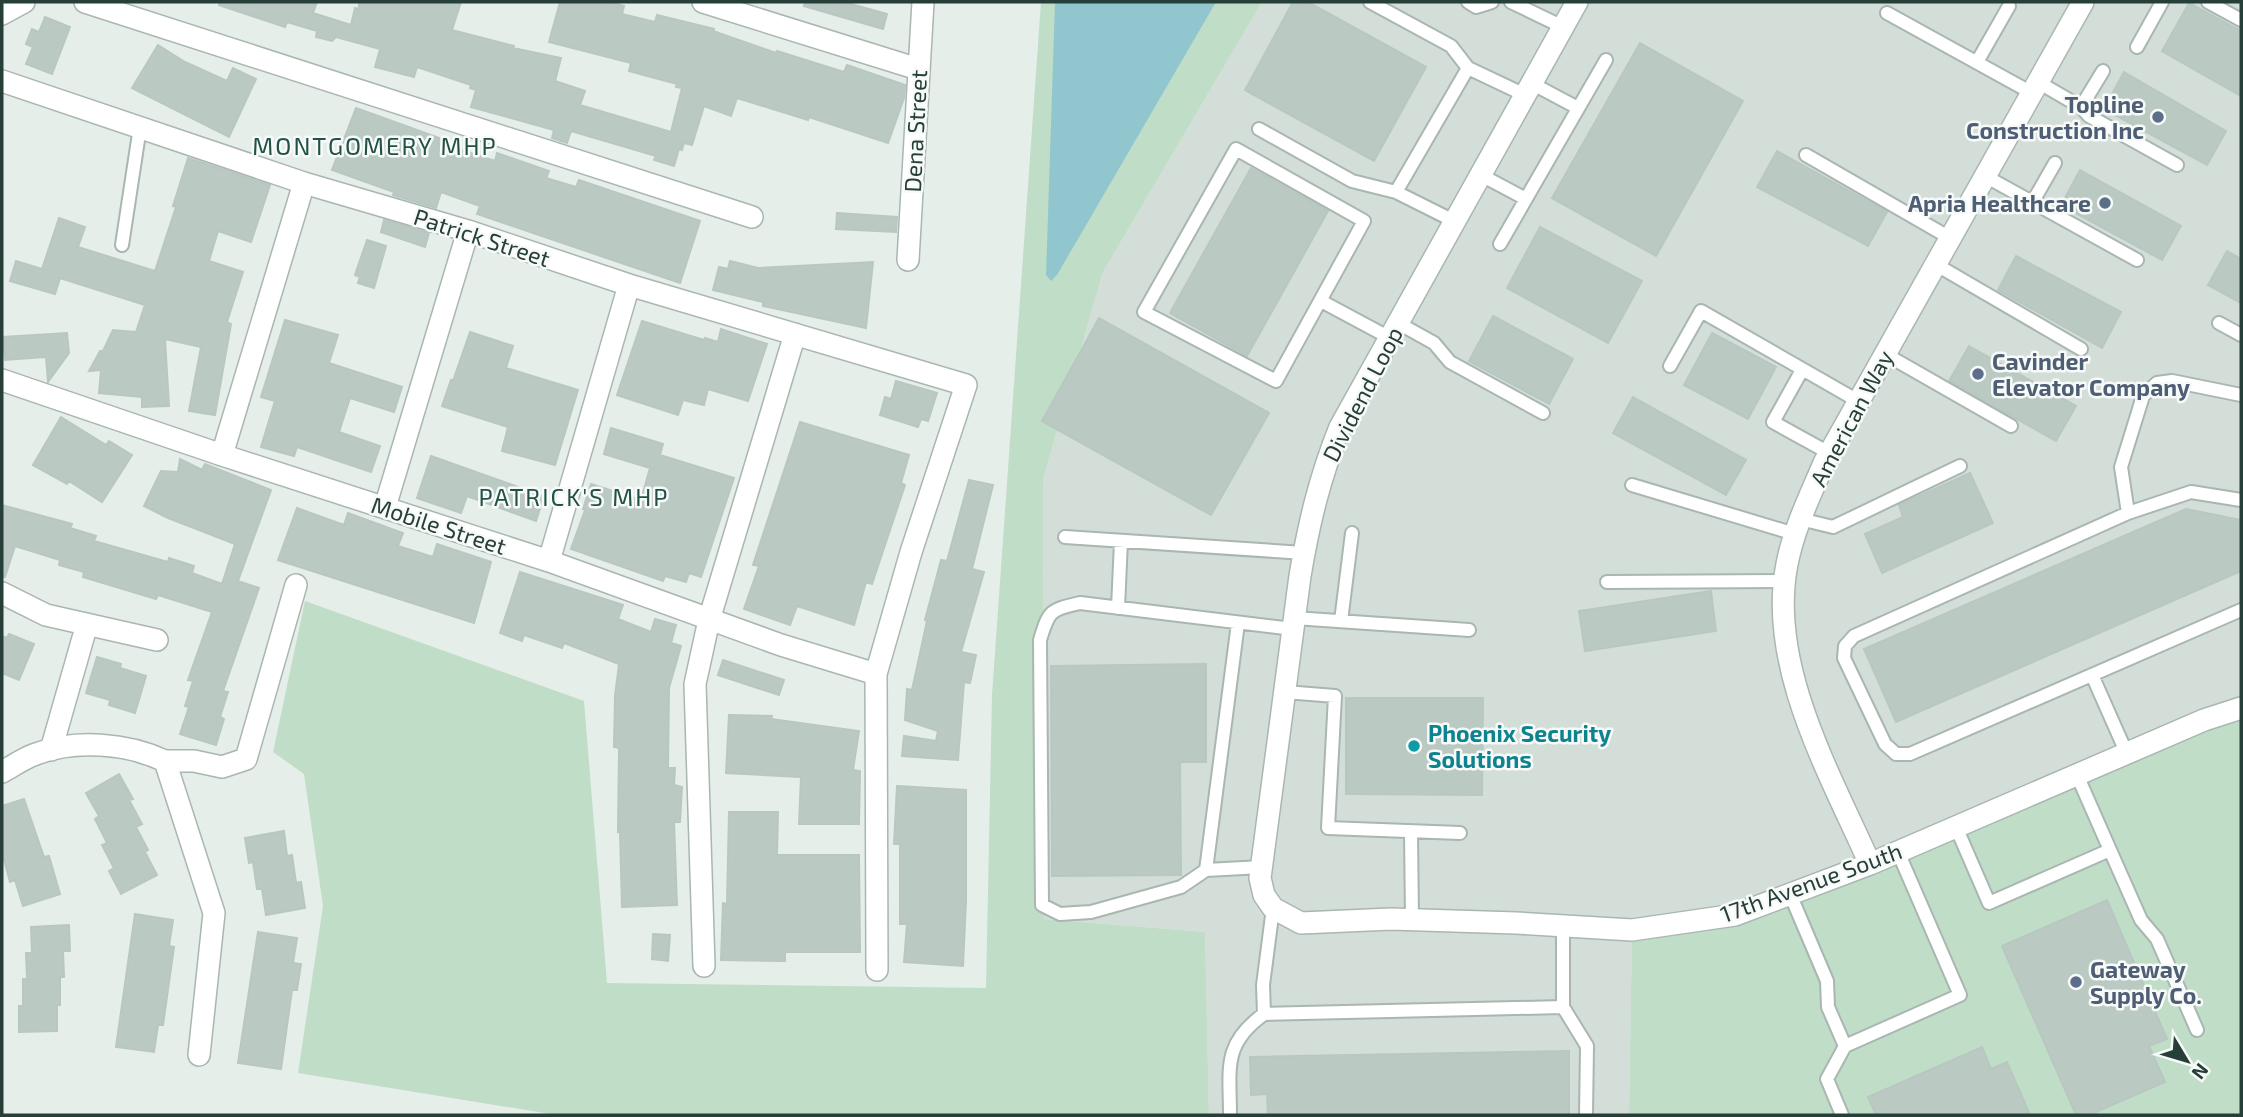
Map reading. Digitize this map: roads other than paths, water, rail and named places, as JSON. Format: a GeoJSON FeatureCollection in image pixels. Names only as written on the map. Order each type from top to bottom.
{"type":"FeatureCollection","features":[{"type":"Feature","properties":{"kind":"street"},"geometry":{"type":"LineString","coordinates":[[2,15],[24,2]]}},
{"type":"Feature","properties":{"kind":"street"},"geometry":{"type":"LineString","coordinates":[[85,2],[752,217]]}},
{"type":"Feature","properties":{"kind":"street"},"geometry":{"type":"LineString","coordinates":[[703,2],[918,69]]}},
{"type":"Feature","properties":{"kind":"street","name":"Dena Street"},"geometry":{"type":"LineString","coordinates":[[908,260],[923,2]]}},
{"type":"Feature","properties":{"kind":"street","name":"Dividend Loop"},"geometry":{"type":"LineString","coordinates":[[1273,908],[1264,895],[1260,878],[1304,553],[1323,468],[1340,427],[1577,2]]}},
{"type":"Feature","properties":{"kind":"street","name":"American Way"},"geometry":{"type":"LineString","coordinates":[[1870,864],[1802,711],[1790,671],[1784,611],[1787,565],[1798,526],[1829,453],[2035,87],[2078,4]]}},
{"type":"Feature","properties":{"kind":"street","name":"Patrick Street"},"geometry":{"type":"LineString","coordinates":[[2,81],[304,183],[468,232],[629,285],[966,385],[911,552],[876,674]]}},
{"type":"Feature","properties":{"kind":"street"},"geometry":{"type":"LineString","coordinates":[[222,455],[304,183]]}},
{"type":"Feature","properties":{"kind":"street"},"geometry":{"type":"LineString","coordinates":[[385,507],[468,232]]}},
{"type":"Feature","properties":{"kind":"street"},"geometry":{"type":"LineString","coordinates":[[549,561],[629,285]]}},
{"type":"Feature","properties":{"kind":"street"},"geometry":{"type":"LineString","coordinates":[[704,966],[695,684],[709,620],[795,334]]}},
{"type":"Feature","properties":{"kind":"street","name":"Mobile Street"},"geometry":{"type":"LineString","coordinates":[[2,380],[549,561],[781,645],[876,674]]}},
{"type":"Feature","properties":{"kind":"street"},"geometry":{"type":"LineString","coordinates":[[2,772],[35,754],[71,746],[103,746],[147,753],[165,761],[194,761],[222,768],[246,759],[296,585]]}},
{"type":"Feature","properties":{"kind":"street"},"geometry":{"type":"LineString","coordinates":[[2,593],[46,615],[157,640]]}},
{"type":"Feature","properties":{"kind":"street"},"geometry":{"type":"LineString","coordinates":[[51,750],[87,624]]}},
{"type":"Feature","properties":{"kind":"street"},"geometry":{"type":"LineString","coordinates":[[876,674],[877,970]]}},
{"type":"Feature","properties":{"kind":"street","name":"17th Avenue South"},"geometry":{"type":"LineString","coordinates":[[1273,908],[1301,923],[1412,919],[1632,930],[1735,915],[1870,864],[2204,720],[2241,708]]}},
{"type":"Feature","properties":{"kind":"street"},"geometry":{"type":"LineString","coordinates":[[165,761],[214,913],[199,1055]]}},
{"type":"Feature","properties":{"kind":"lane"},"geometry":{"type":"LineString","coordinates":[[1370,2],[1451,46],[1468,68],[1578,108]]}},
{"type":"Feature","properties":{"kind":"lane"},"geometry":{"type":"LineString","coordinates":[[1468,2],[1476,6],[1492,2]]}},
{"type":"Feature","properties":{"kind":"lane"},"geometry":{"type":"LineString","coordinates":[[1511,2],[1563,27]]}},
{"type":"Feature","properties":{"kind":"lane"},"geometry":{"type":"LineString","coordinates":[[2137,47],[2162,2]]}},
{"type":"Feature","properties":{"kind":"lane"},"geometry":{"type":"LineString","coordinates":[[2208,2],[2241,20]]}},
{"type":"Feature","properties":{"kind":"lane"},"geometry":{"type":"LineString","coordinates":[[1977,62],[2008,6]]}},
{"type":"Feature","properties":{"kind":"lane"},"geometry":{"type":"LineString","coordinates":[[1887,13],[1977,62],[2081,107],[2089,116],[2177,164]]}},
{"type":"Feature","properties":{"kind":"lane"},"geometry":{"type":"LineString","coordinates":[[1500,244],[1606,60]]}},
{"type":"Feature","properties":{"kind":"lane"},"geometry":{"type":"LineString","coordinates":[[1396,192],[1468,68]]}},
{"type":"Feature","properties":{"kind":"lane"},"geometry":{"type":"LineString","coordinates":[[2081,107],[2103,71]]}},
{"type":"Feature","properties":{"kind":"lane"},"geometry":{"type":"LineString","coordinates":[[121,245],[140,127]]}},
{"type":"Feature","properties":{"kind":"lane"},"geometry":{"type":"LineString","coordinates":[[1259,129],[1352,181],[1396,192],[1454,221]]}},
{"type":"Feature","properties":{"kind":"lane"},"geometry":{"type":"LineString","coordinates":[[1236,149],[1364,221],[1321,301],[1276,381],[1144,312],[1236,149]]}},
{"type":"Feature","properties":{"kind":"lane"},"geometry":{"type":"LineString","coordinates":[[1806,155],[1950,238]]}},
{"type":"Feature","properties":{"kind":"lane"},"geometry":{"type":"LineString","coordinates":[[2032,202],[2055,163]]}},
{"type":"Feature","properties":{"kind":"lane"},"geometry":{"type":"LineString","coordinates":[[1480,175],[1526,199]]}},
{"type":"Feature","properties":{"kind":"lane"},"geometry":{"type":"LineString","coordinates":[[1985,176],[2137,260]]}},
{"type":"Feature","properties":{"kind":"lane"},"geometry":{"type":"LineString","coordinates":[[1935,264],[2081,349]]}},
{"type":"Feature","properties":{"kind":"lane"},"geometry":{"type":"LineString","coordinates":[[1321,301],[1434,343],[1450,362],[1543,413]]}},
{"type":"Feature","properties":{"kind":"lane"},"geometry":{"type":"LineString","coordinates":[[1670,366],[1701,311],[1858,401]]}},
{"type":"Feature","properties":{"kind":"lane"},"geometry":{"type":"LineString","coordinates":[[2219,323],[2241,335]]}},
{"type":"Feature","properties":{"kind":"lane"},"geometry":{"type":"LineString","coordinates":[[1885,354],[2011,426]]}},
{"type":"Feature","properties":{"kind":"lane"},"geometry":{"type":"LineString","coordinates":[[1802,370],[1773,422],[1829,453]]}},
{"type":"Feature","properties":{"kind":"lane"},"geometry":{"type":"LineString","coordinates":[[2128,513],[2121,467],[2143,396],[2157,383],[2172,381],[2241,395]]}},
{"type":"Feature","properties":{"kind":"lane"},"geometry":{"type":"LineString","coordinates":[[1632,485],[1798,526],[1833,527],[1960,466]]}},
{"type":"Feature","properties":{"kind":"lane"},"geometry":{"type":"LineString","coordinates":[[2241,500],[2191,492],[2128,513],[1854,636],[1844,646],[1844,658],[1885,744],[1896,754],[1910,754],[2241,610]]}},
{"type":"Feature","properties":{"kind":"lane"},"geometry":{"type":"LineString","coordinates":[[1341,621],[1352,533]]}},
{"type":"Feature","properties":{"kind":"lane"},"geometry":{"type":"LineString","coordinates":[[1065,537],[1304,553]]}},
{"type":"Feature","properties":{"kind":"lane"},"geometry":{"type":"LineString","coordinates":[[1118,608],[1121,541]]}},
{"type":"Feature","properties":{"kind":"lane"},"geometry":{"type":"LineString","coordinates":[[1607,582],[1786,581]]}},
{"type":"Feature","properties":{"kind":"lane"},"geometry":{"type":"LineString","coordinates":[[1262,867],[1206,870],[1181,887],[1091,912],[1060,914],[1042,905],[1040,640],[1046,620],[1055,609],[1080,603],[1238,623],[1341,621],[1469,631]]}},
{"type":"Feature","properties":{"kind":"lane"},"geometry":{"type":"LineString","coordinates":[[1206,870],[1238,623]]}},
{"type":"Feature","properties":{"kind":"lane"},"geometry":{"type":"LineString","coordinates":[[2092,675],[2127,754]]}},
{"type":"Feature","properties":{"kind":"lane"},"geometry":{"type":"LineString","coordinates":[[1285,692],[1335,696],[1328,828],[1460,833]]}},
{"type":"Feature","properties":{"kind":"lane"},"geometry":{"type":"LineString","coordinates":[[2077,775],[2141,920],[2157,939],[2197,1030]]}},
{"type":"Feature","properties":{"kind":"lane"},"geometry":{"type":"LineString","coordinates":[[1956,827],[1989,903],[2110,850]]}},
{"type":"Feature","properties":{"kind":"lane"},"geometry":{"type":"LineString","coordinates":[[1411,831],[1412,919]]}},
{"type":"Feature","properties":{"kind":"lane"},"geometry":{"type":"LineString","coordinates":[[1842,1115],[1827,1079],[1845,1046],[1960,995],[1898,852]]}},
{"type":"Feature","properties":{"kind":"lane"},"geometry":{"type":"LineString","coordinates":[[1790,894],[1827,981],[1828,1007],[1845,1046]]}},
{"type":"Feature","properties":{"kind":"lane"},"geometry":{"type":"LineString","coordinates":[[1264,1014],[1263,985],[1273,908]]}},
{"type":"Feature","properties":{"kind":"lane"},"geometry":{"type":"LineString","coordinates":[[1563,926],[1563,1007],[1587,1046],[1586,1115]]}},
{"type":"Feature","properties":{"kind":"lane"},"geometry":{"type":"LineString","coordinates":[[1230,1115],[1230,1067],[1234,1044],[1247,1027],[1264,1014],[1563,1007]]}},
{"type":"Feature","properties":{"kind":"water"},"geometry":{"type":"Polygon","coordinates":[[[1055,2],[1216,2],[1057,275],[1051,281],[1046,275],[1055,2]]]}},
{"type":"Feature","properties":{"kind":"place","name":"Topline Construction Inc"},"geometry":{"type":"Point","coordinates":[2158,117]}},
{"type":"Feature","properties":{"kind":"place","name":"Apria Healthcare"},"geometry":{"type":"Point","coordinates":[2105,203]}},
{"type":"Feature","properties":{"kind":"place","name":"Cavinder Elevator Company"},"geometry":{"type":"Point","coordinates":[1978,374]}},
{"type":"Feature","properties":{"kind":"place","name":"Phoenix Security Solutions"},"geometry":{"type":"Point","coordinates":[1414,746]}},
{"type":"Feature","properties":{"kind":"place","name":"Gateway Supply Co."},"geometry":{"type":"Point","coordinates":[2076,982]}},
{"type":"Feature","properties":{"kind":"district","name":"MONTGOMERY MHP"},"geometry":{"type":"Point","coordinates":[375,145]}},
{"type":"Feature","properties":{"kind":"district","name":"PATRICK'S MHP"},"geometry":{"type":"Point","coordinates":[574,496]}}]}
